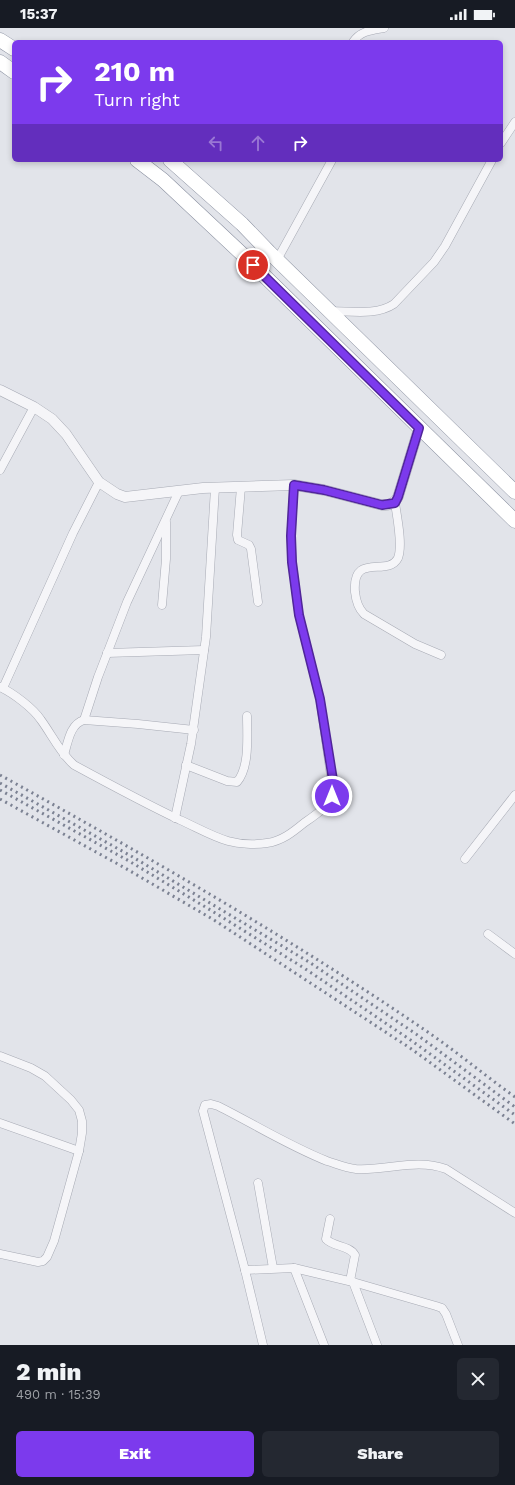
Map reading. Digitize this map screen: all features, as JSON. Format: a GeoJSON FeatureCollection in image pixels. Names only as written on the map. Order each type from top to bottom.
{"type":"FeatureCollection","features":[{"type":"Feature","properties":{"kind":"highway"},"geometry":{"type":"LineString","coordinates":[[0,40],[12,48]]}},
{"type":"Feature","properties":{"kind":"highway"},"geometry":{"type":"LineString","coordinates":[[0,62],[12,71]]}},
{"type":"Feature","properties":{"kind":"highway"},"geometry":{"type":"LineString","coordinates":[[140,162],[163,180],[242,254],[515,521]]}},
{"type":"Feature","properties":{"kind":"highway"},"geometry":{"type":"LineString","coordinates":[[172,162],[236,219],[515,492]]}},
{"type":"Feature","properties":{"kind":"street"},"geometry":{"type":"LineString","coordinates":[[354,40],[357,36],[369,30],[384,28]]}},
{"type":"Feature","properties":{"kind":"street"},"geometry":{"type":"LineString","coordinates":[[503,140],[515,122]]}},
{"type":"Feature","properties":{"kind":"street"},"geometry":{"type":"LineString","coordinates":[[277,260],[331,162]]}},
{"type":"Feature","properties":{"kind":"street"},"geometry":{"type":"LineString","coordinates":[[329,310],[375,312],[386,309],[394,304],[434,262],[445,246],[491,162]]}},
{"type":"Feature","properties":{"kind":"street"},"geometry":{"type":"LineString","coordinates":[[0,390],[34,407],[52,419],[66,434],[99,482],[117,494],[125,497],[215,488],[294,485],[324,490],[382,505],[395,503]]}},
{"type":"Feature","properties":{"kind":"street"},"geometry":{"type":"LineString","coordinates":[[0,470],[34,407]]}},
{"type":"Feature","properties":{"kind":"street"},"geometry":{"type":"LineString","coordinates":[[419,428],[395,503],[399,546],[397,558],[394,564],[360,570],[356,576],[355,590],[359,609],[364,614],[415,644],[441,655]]}},
{"type":"Feature","properties":{"kind":"street"},"geometry":{"type":"LineString","coordinates":[[99,482],[73,533],[2,688],[32,709],[64,755],[74,765],[175,818],[217,838],[230,841],[267,843],[279,840],[291,834],[320,812],[328,804],[332,796],[333,780],[320,699],[299,615],[292,562],[291,536],[294,485]]}},
{"type":"Feature","properties":{"kind":"street"},"geometry":{"type":"LineString","coordinates":[[241,487],[237,535],[238,540],[249,545],[251,549],[258,602]]}},
{"type":"Feature","properties":{"kind":"street"},"geometry":{"type":"LineString","coordinates":[[175,818],[194,730],[206,637],[215,488]]}},
{"type":"Feature","properties":{"kind":"street"},"geometry":{"type":"LineString","coordinates":[[84,720],[107,652],[127,602],[179,491]]}},
{"type":"Feature","properties":{"kind":"street"},"geometry":{"type":"LineString","coordinates":[[162,605],[166,558],[166,520]]}},
{"type":"Feature","properties":{"kind":"street"},"geometry":{"type":"LineString","coordinates":[[107,652],[204,650]]}},
{"type":"Feature","properties":{"kind":"street"},"geometry":{"type":"LineString","coordinates":[[186,765],[227,781],[237,782],[241,778],[246,758],[247,716]]}},
{"type":"Feature","properties":{"kind":"street"},"geometry":{"type":"LineString","coordinates":[[64,755],[73,726],[79,721],[84,720],[194,730]]}},
{"type":"Feature","properties":{"kind":"street"},"geometry":{"type":"LineString","coordinates":[[465,859],[515,795]]}},
{"type":"Feature","properties":{"kind":"street"},"geometry":{"type":"LineString","coordinates":[[488,934],[515,954]]}},
{"type":"Feature","properties":{"kind":"street"},"geometry":{"type":"LineString","coordinates":[[0,1056],[31,1068],[45,1076],[71,1100],[78,1110],[82,1121],[79,1151],[54,1241],[47,1257],[43,1261],[38,1262],[0,1254]]}},
{"type":"Feature","properties":{"kind":"street"},"geometry":{"type":"LineString","coordinates":[[263,1345],[203,1111],[205,1105],[211,1104],[218,1106],[308,1153],[344,1167],[356,1169],[421,1164],[446,1169],[515,1213]]}},
{"type":"Feature","properties":{"kind":"street"},"geometry":{"type":"LineString","coordinates":[[0,1123],[79,1151]]}},
{"type":"Feature","properties":{"kind":"street"},"geometry":{"type":"LineString","coordinates":[[258,1183],[273,1268]]}},
{"type":"Feature","properties":{"kind":"street"},"geometry":{"type":"LineString","coordinates":[[330,1220],[326,1239],[330,1243],[350,1251],[355,1255],[352,1282],[376,1345]]}},
{"type":"Feature","properties":{"kind":"street"},"geometry":{"type":"LineString","coordinates":[[294,1268],[324,1345]]}},
{"type":"Feature","properties":{"kind":"street"},"geometry":{"type":"LineString","coordinates":[[245,1270],[294,1268],[352,1282],[442,1308],[458,1345]]}},
{"type":"Feature","properties":{"kind":"railway"},"geometry":{"type":"LineString","coordinates":[[0,775],[160,865],[265,927],[431,1034],[515,1097]]}},
{"type":"Feature","properties":{"kind":"railway"},"geometry":{"type":"LineString","coordinates":[[0,783],[131,856],[309,962],[416,1034],[515,1107]]}},
{"type":"Feature","properties":{"kind":"railway"},"geometry":{"type":"LineString","coordinates":[[0,790],[129,861],[304,968],[412,1041],[515,1115]]}},
{"type":"Feature","properties":{"kind":"railway"},"geometry":{"type":"LineString","coordinates":[[0,799],[125,868],[214,920],[410,1048],[515,1124]]}},
{"type":"Feature","properties":{"kind":"route"},"geometry":{"type":"LineString","coordinates":[[253,265],[419,428],[395,503],[382,505],[324,490],[294,485],[291,536],[292,562],[299,615],[320,699],[333,780],[332,796]]}}]}
